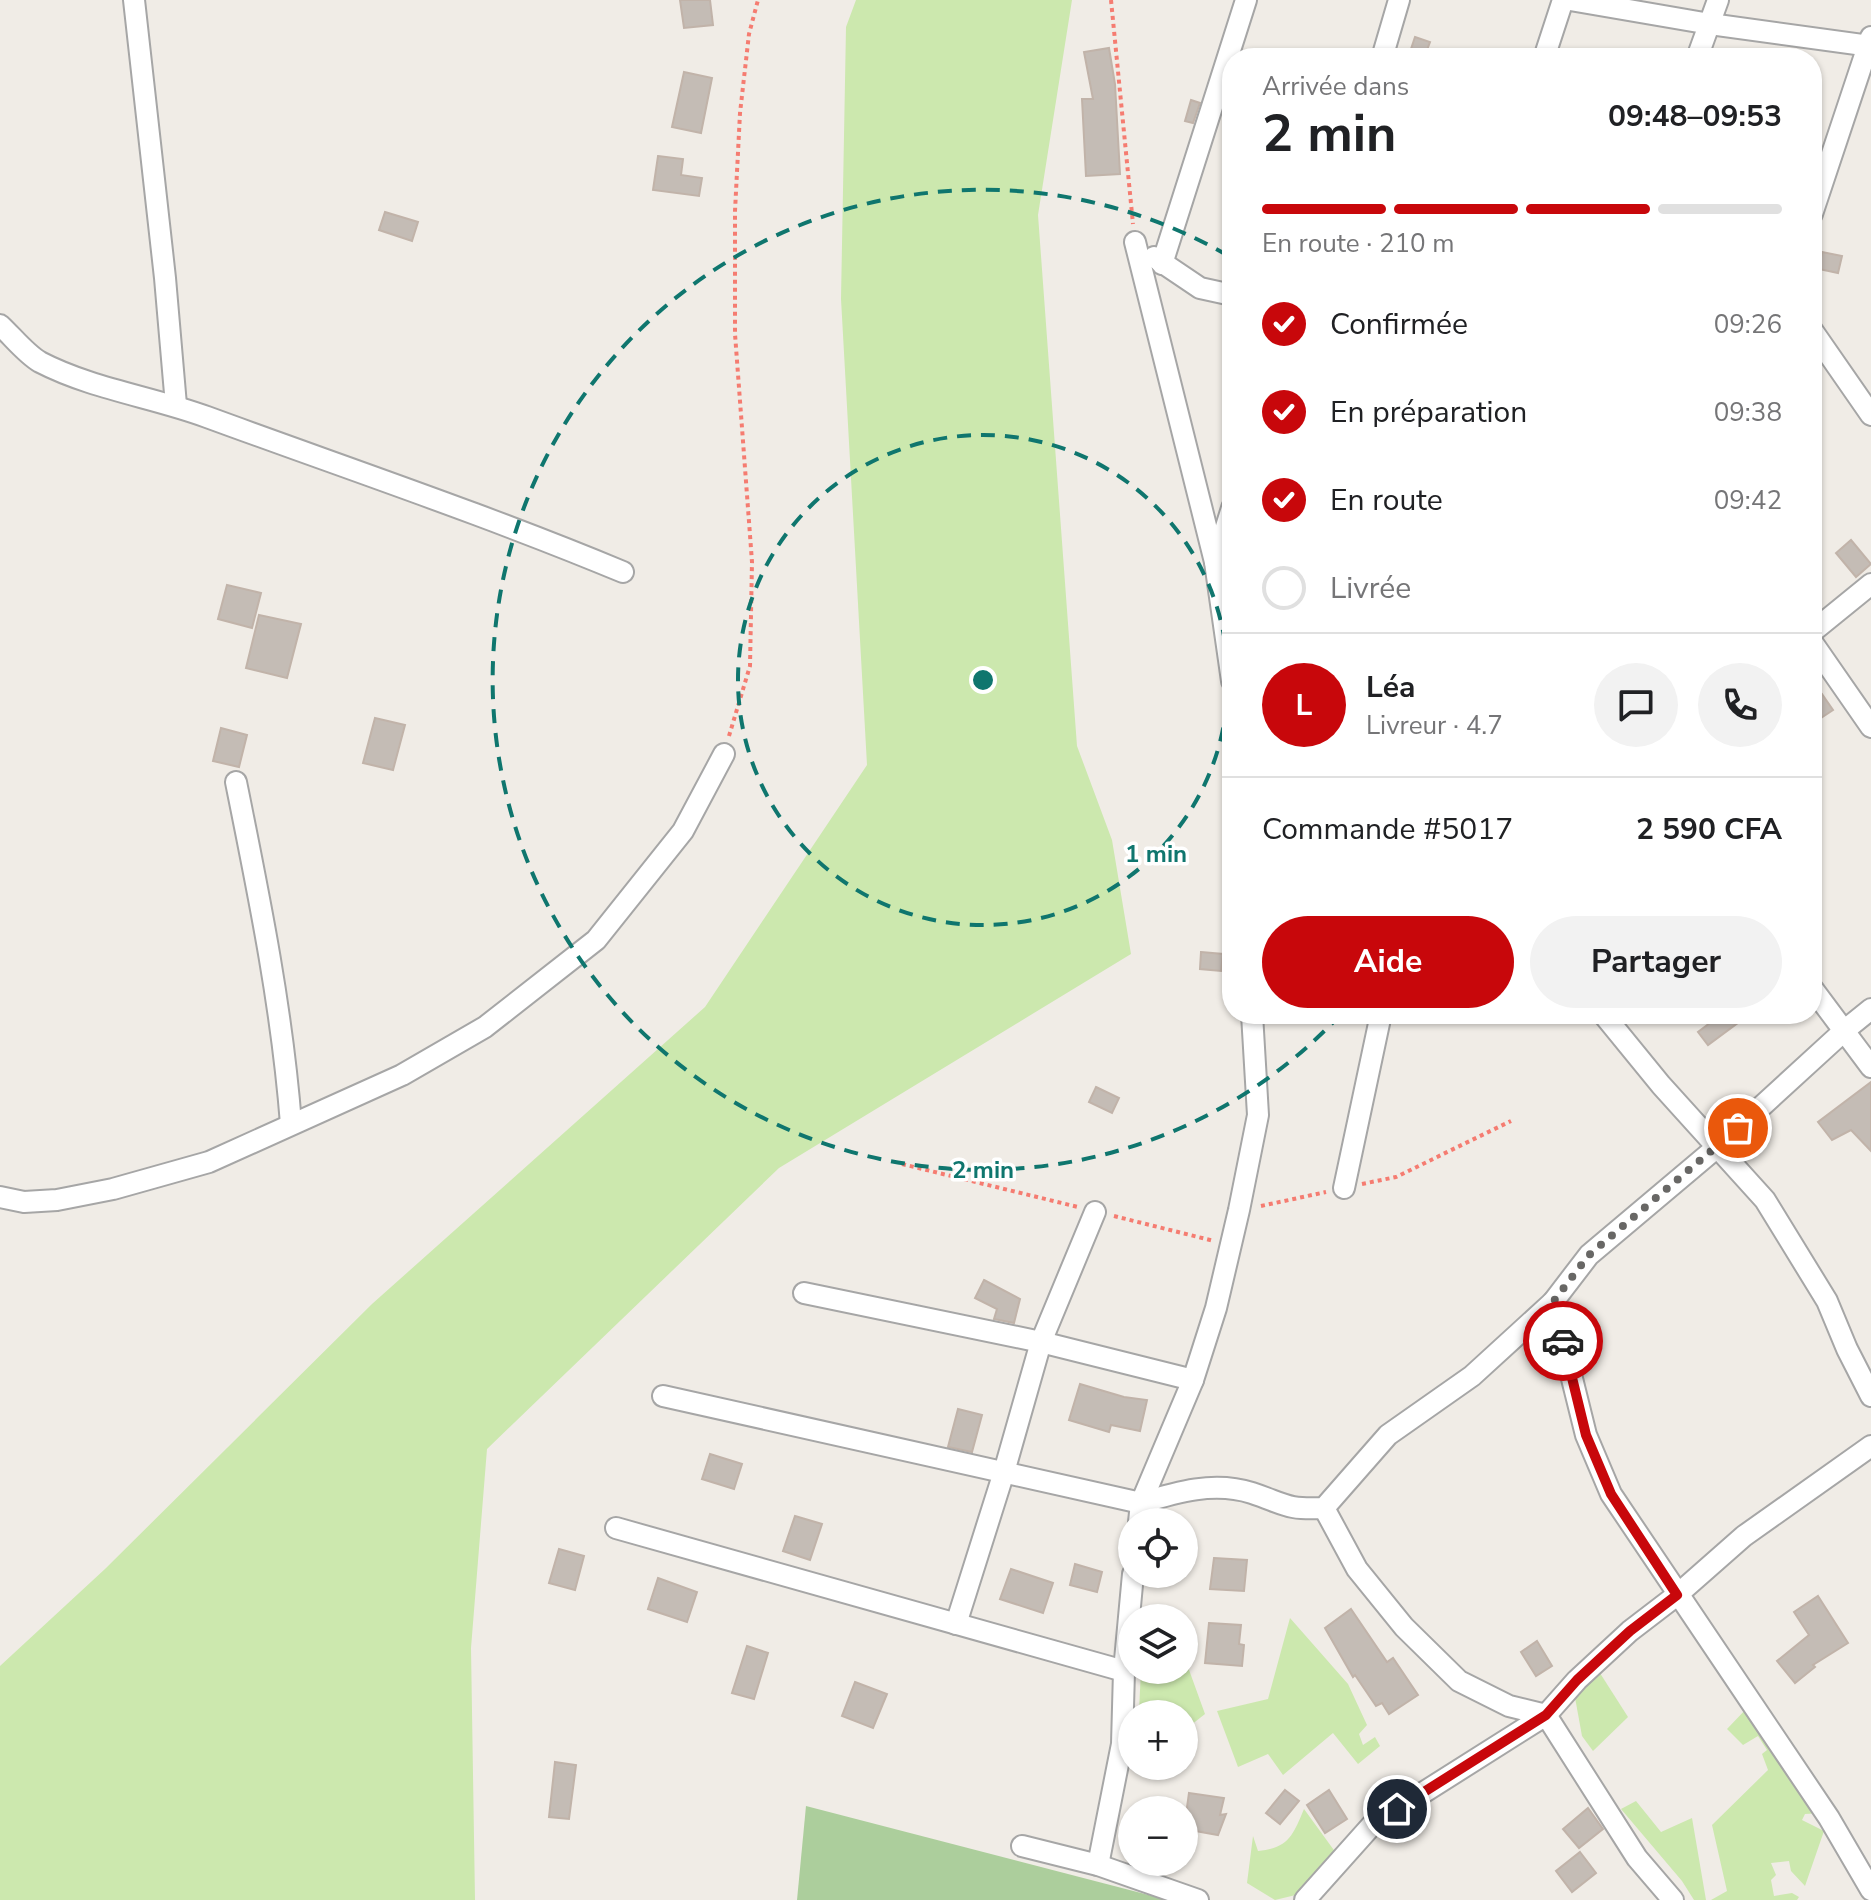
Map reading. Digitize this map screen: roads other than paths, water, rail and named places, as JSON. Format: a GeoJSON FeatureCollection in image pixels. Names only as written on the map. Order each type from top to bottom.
{"type":"FeatureCollection","features":[{"type":"Feature","properties":{"kind":"street"},"geometry":{"type":"LineString","coordinates":[[134,0],[176,405]]}},
{"type":"Feature","properties":{"kind":"street"},"geometry":{"type":"LineString","coordinates":[[1231,48],[1246,0]]}},
{"type":"Feature","properties":{"kind":"street"},"geometry":{"type":"LineString","coordinates":[[1385,48],[1399,0]]}},
{"type":"Feature","properties":{"kind":"street"},"geometry":{"type":"LineString","coordinates":[[1547,48],[1563,0]]}},
{"type":"Feature","properties":{"kind":"street"},"geometry":{"type":"LineString","coordinates":[[1570,0],[1710,24],[1870,43],[1822,185]]}},
{"type":"Feature","properties":{"kind":"street"},"geometry":{"type":"LineString","coordinates":[[1701,48],[1718,0]]}},
{"type":"Feature","properties":{"kind":"street"},"geometry":{"type":"LineString","coordinates":[[1162,264],[1222,75]]}},
{"type":"Feature","properties":{"kind":"street"},"geometry":{"type":"LineString","coordinates":[[1222,293],[1200,288],[1135,242],[1222,599]]}},
{"type":"Feature","properties":{"kind":"street"},"geometry":{"type":"LineString","coordinates":[[0,325],[38,361],[105,386],[176,405],[429,495],[623,572]]}},
{"type":"Feature","properties":{"kind":"street"},"geometry":{"type":"LineString","coordinates":[[1822,344],[1871,415]]}},
{"type":"Feature","properties":{"kind":"street"},"geometry":{"type":"LineString","coordinates":[[1215,562],[1222,540]]}},
{"type":"Feature","properties":{"kind":"street"},"geometry":{"type":"LineString","coordinates":[[1822,624],[1871,584]]}},
{"type":"Feature","properties":{"kind":"street"},"geometry":{"type":"LineString","coordinates":[[1822,656],[1871,727]]}},
{"type":"Feature","properties":{"kind":"street"},"geometry":{"type":"LineString","coordinates":[[0,1197],[24,1202],[57,1200],[113,1189],[209,1162],[402,1075],[485,1027],[596,940],[683,831],[724,754]]}},
{"type":"Feature","properties":{"kind":"street"},"geometry":{"type":"LineString","coordinates":[[236,782],[271,954],[286,1052],[291,1124]]}},
{"type":"Feature","properties":{"kind":"street"},"geometry":{"type":"LineString","coordinates":[[1822,1001],[1871,1067]]}},
{"type":"Feature","properties":{"kind":"street"},"geometry":{"type":"LineString","coordinates":[[1148,1508],[1185,1490],[1221,1488],[1251,1493],[1297,1510],[1324,1508],[1388,1435],[1472,1376],[1553,1302],[1589,1255],[1716,1148],[1871,1009]]}},
{"type":"Feature","properties":{"kind":"street"},"geometry":{"type":"LineString","coordinates":[[1142,1508],[1193,1380],[1216,1308],[1239,1210],[1258,1115],[1253,1024]]}},
{"type":"Feature","properties":{"kind":"street"},"geometry":{"type":"LineString","coordinates":[[1344,1188],[1379,1024]]}},
{"type":"Feature","properties":{"kind":"street"},"geometry":{"type":"LineString","coordinates":[[1611,1024],[1716,1148],[1765,1200],[1827,1301],[1871,1396]]}},
{"type":"Feature","properties":{"kind":"street"},"geometry":{"type":"LineString","coordinates":[[956,1624],[1041,1342],[1095,1212]]}},
{"type":"Feature","properties":{"kind":"street"},"geometry":{"type":"LineString","coordinates":[[804,1293],[1041,1342],[1193,1380]]}},
{"type":"Feature","properties":{"kind":"street"},"geometry":{"type":"LineString","coordinates":[[1553,1302],[1586,1435],[1611,1494],[1829,1818],[1871,1888],[1857,1900]]}},
{"type":"Feature","properties":{"kind":"street"},"geometry":{"type":"LineString","coordinates":[[663,1396],[1004,1472],[1126,1508]]}},
{"type":"Feature","properties":{"kind":"street"},"geometry":{"type":"LineString","coordinates":[[1305,1900],[1372,1825],[1546,1715],[1577,1680],[1630,1631],[1677,1595],[1744,1536],[1871,1446]]}},
{"type":"Feature","properties":{"kind":"street"},"geometry":{"type":"LineString","coordinates":[[1324,1508],[1357,1569],[1404,1627],[1459,1681],[1509,1706],[1546,1715],[1637,1858],[1673,1900]]}},
{"type":"Feature","properties":{"kind":"street"},"geometry":{"type":"LineString","coordinates":[[616,1528],[1118,1669]]}},
{"type":"Feature","properties":{"kind":"street"},"geometry":{"type":"LineString","coordinates":[[1098,1865],[1122,1744],[1124,1684]]}},
{"type":"Feature","properties":{"kind":"street"},"geometry":{"type":"LineString","coordinates":[[1022,1846],[1098,1865],[1198,1900]]}}]}
